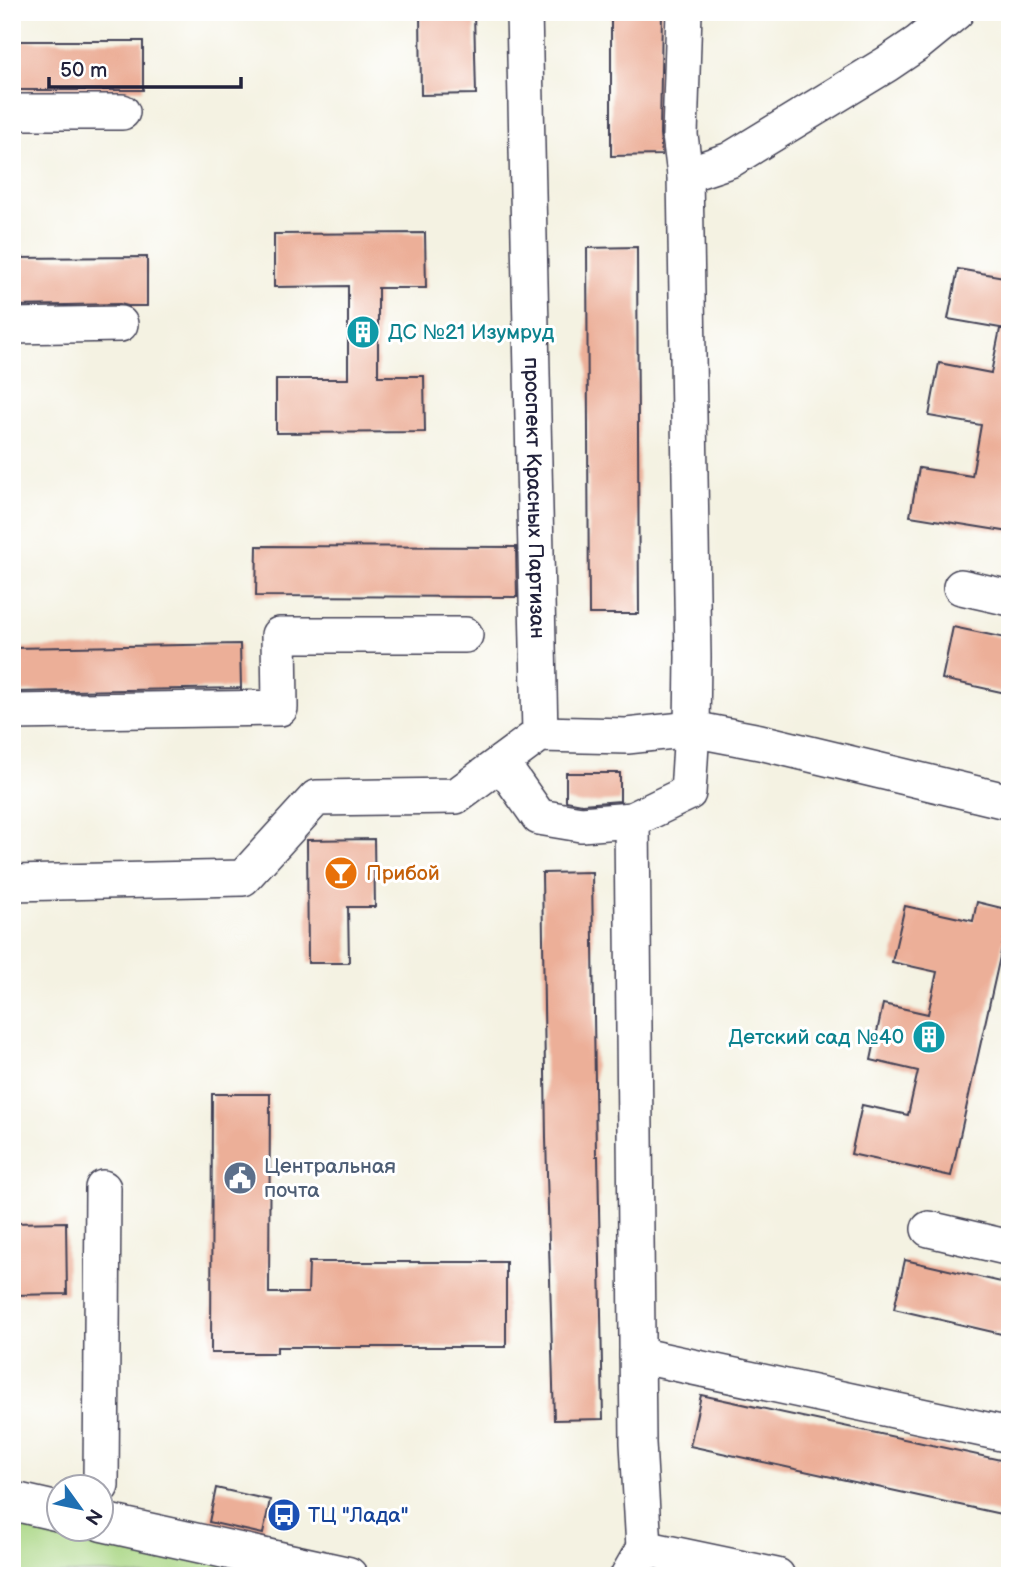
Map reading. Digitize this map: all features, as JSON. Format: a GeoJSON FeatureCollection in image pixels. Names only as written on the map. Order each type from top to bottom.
{"type":"FeatureCollection","features":[{"type":"Feature","properties":{"kind":"main road"},"geometry":{"type":"LineString","coordinates":[[12,1502],[46,1510]]}},
{"type":"Feature","properties":{"kind":"main road"},"geometry":{"type":"LineString","coordinates":[[116,1525],[348,1576]]}},
{"type":"Feature","properties":{"kind":"street","name":"проспект Красных Партизан"},"geometry":{"type":"LineString","coordinates":[[524,12],[540,734]]}},
{"type":"Feature","properties":{"kind":"street"},"geometry":{"type":"LineString","coordinates":[[500,763],[539,817],[581,824],[632,820],[688,793],[693,657],[685,175],[680,135],[684,12]]}},
{"type":"Feature","properties":{"kind":"street"},"geometry":{"type":"LineString","coordinates":[[685,175],[730,160],[908,50],[956,12]]}},
{"type":"Feature","properties":{"kind":"street"},"geometry":{"type":"LineString","coordinates":[[12,112],[122,112]]}},
{"type":"Feature","properties":{"kind":"street"},"geometry":{"type":"LineString","coordinates":[[12,326],[120,324]]}},
{"type":"Feature","properties":{"kind":"street"},"geometry":{"type":"LineString","coordinates":[[961,587],[1010,598]]}},
{"type":"Feature","properties":{"kind":"street"},"geometry":{"type":"LineString","coordinates":[[12,712],[280,708],[279,635],[465,635]]}},
{"type":"Feature","properties":{"kind":"street"},"geometry":{"type":"LineString","coordinates":[[12,883],[243,878],[316,798],[456,796],[540,734],[627,736],[692,729],[760,742],[1010,802]]}},
{"type":"Feature","properties":{"kind":"street"},"geometry":{"type":"LineString","coordinates":[[632,820],[638,1443],[636,1562],[777,1576]]}},
{"type":"Feature","properties":{"kind":"street"},"geometry":{"type":"LineString","coordinates":[[101,1472],[103,1188]]}},
{"type":"Feature","properties":{"kind":"street"},"geometry":{"type":"LineString","coordinates":[[929,1229],[1010,1248]]}},
{"type":"Feature","properties":{"kind":"street"},"geometry":{"type":"LineString","coordinates":[[637,1355],[1010,1435]]}},
{"type":"Feature","properties":{"kind":"green space"},"geometry":{"type":"Polygon","coordinates":[[[12,1514],[46,1524],[46,1542],[116,1542],[116,1537],[296,1576],[133,1576],[103,1573],[12,1576],[12,1514]]]}},
{"type":"Feature","properties":{"kind":"building"},"geometry":{"type":"Polygon","coordinates":[[[420,12],[474,12],[476,94],[421,95],[420,12]]]}},
{"type":"Feature","properties":{"kind":"building"},"geometry":{"type":"Polygon","coordinates":[[[611,12],[662,12],[662,155],[611,156],[611,12]]]}},
{"type":"Feature","properties":{"kind":"building"},"geometry":{"type":"Polygon","coordinates":[[[12,41],[143,41],[143,90],[12,90],[12,41]]]}},
{"type":"Feature","properties":{"kind":"building","name":"ДС №21 Изумруд"},"geometry":{"type":"Polygon","coordinates":[[[425,233],[426,288],[378,288],[378,376],[424,376],[425,432],[276,433],[276,379],[348,379],[348,286],[274,287],[274,234],[425,233]]]}},
{"type":"Feature","properties":{"kind":"building"},"geometry":{"type":"Polygon","coordinates":[[[637,247],[639,614],[589,614],[587,248],[637,247]]]}},
{"type":"Feature","properties":{"kind":"building"},"geometry":{"type":"Polygon","coordinates":[[[147,257],[147,306],[12,306],[12,258],[147,257]]]}},
{"type":"Feature","properties":{"kind":"building"},"geometry":{"type":"Polygon","coordinates":[[[958,269],[1010,278],[1010,532],[910,516],[919,468],[972,476],[981,425],[929,416],[939,363],[991,373],[1000,329],[1006,329],[948,319],[958,269]]]}},
{"type":"Feature","properties":{"kind":"building"},"geometry":{"type":"Polygon","coordinates":[[[257,546],[516,547],[517,597],[256,596],[257,546]]]}},
{"type":"Feature","properties":{"kind":"building"},"geometry":{"type":"Polygon","coordinates":[[[953,627],[1010,639],[1010,694],[942,679],[953,627]]]}},
{"type":"Feature","properties":{"kind":"building"},"geometry":{"type":"Polygon","coordinates":[[[240,644],[241,688],[12,692],[12,648],[240,644]]]}},
{"type":"Feature","properties":{"kind":"building"},"geometry":{"type":"Polygon","coordinates":[[[566,773],[620,773],[620,801],[582,804],[566,801],[566,773]]]}},
{"type":"Feature","properties":{"kind":"building","name":"Прибой"},"geometry":{"type":"Polygon","coordinates":[[[374,839],[375,907],[348,907],[349,963],[308,963],[307,840],[374,839]]]}},
{"type":"Feature","properties":{"kind":"building"},"geometry":{"type":"Polygon","coordinates":[[[592,872],[603,1419],[554,1420],[542,873],[592,872]]]}},
{"type":"Feature","properties":{"kind":"building","name":"Детский сад №40"},"geometry":{"type":"Polygon","coordinates":[[[977,902],[1010,912],[951,1176],[851,1154],[862,1105],[908,1115],[918,1071],[871,1060],[883,1004],[928,1014],[937,972],[892,962],[905,906],[973,921],[977,902]]]}},
{"type":"Feature","properties":{"kind":"building","name":"Центральная почта"},"geometry":{"type":"Polygon","coordinates":[[[212,1094],[270,1094],[269,1293],[308,1293],[309,1262],[506,1262],[506,1347],[277,1347],[277,1353],[211,1353],[212,1094]]]}},
{"type":"Feature","properties":{"kind":"building"},"geometry":{"type":"Polygon","coordinates":[[[66,1222],[67,1294],[12,1295],[12,1223],[66,1222]]]}},
{"type":"Feature","properties":{"kind":"building"},"geometry":{"type":"Polygon","coordinates":[[[905,1260],[1010,1284],[1010,1336],[894,1309],[905,1260]]]}},
{"type":"Feature","properties":{"kind":"building"},"geometry":{"type":"Polygon","coordinates":[[[701,1395],[1010,1462],[1010,1516],[690,1446],[701,1395]]]}},
{"type":"Feature","properties":{"kind":"building"},"geometry":{"type":"Polygon","coordinates":[[[216,1488],[270,1500],[263,1534],[209,1522],[216,1488]]]}},
{"type":"Feature","properties":{"kind":"place","name":"ДС №21 Изумруд"},"geometry":{"type":"Point","coordinates":[363,332]}},
{"type":"Feature","properties":{"kind":"place","name":"Прибой"},"geometry":{"type":"Point","coordinates":[341,873]}},
{"type":"Feature","properties":{"kind":"place","name":"Детский сад №40"},"geometry":{"type":"Point","coordinates":[929,1037]}},
{"type":"Feature","properties":{"kind":"place","name":"Центральная почта"},"geometry":{"type":"Point","coordinates":[240,1178]}},
{"type":"Feature","properties":{"kind":"place","name":"ТЦ \"Лада\""},"geometry":{"type":"Point","coordinates":[284,1515]}}]}
